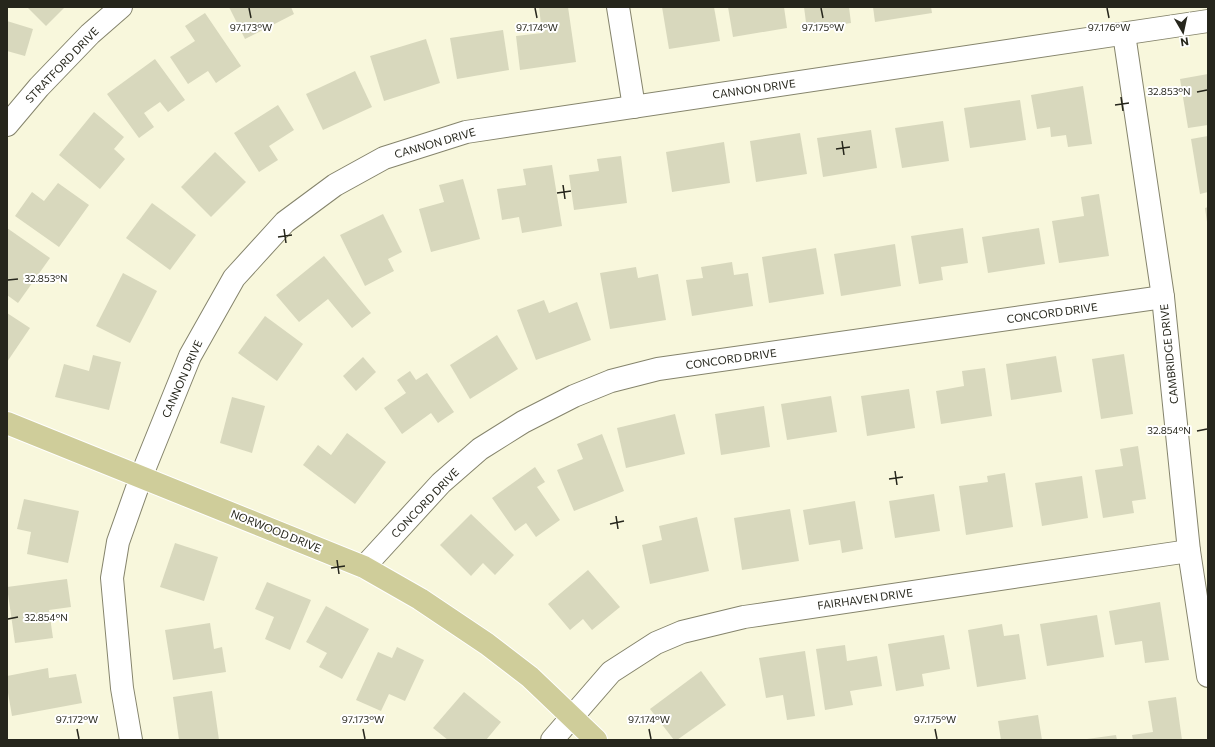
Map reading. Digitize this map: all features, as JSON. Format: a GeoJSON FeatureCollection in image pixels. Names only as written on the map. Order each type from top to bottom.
{"type":"FeatureCollection","features":[{"type":"Feature","properties":{"kind":"main road","name":"NORWOOD DRIVE"},"geometry":{"type":"LineString","coordinates":[[7,423],[364,567],[420,599],[487,644],[530,677],[596,740]]}},
{"type":"Feature","properties":{"kind":"street","name":"STRATFORD DRIVE"},"geometry":{"type":"LineString","coordinates":[[7,125],[39,87],[90,34],[121,7]]}},
{"type":"Feature","properties":{"kind":"street"},"geometry":{"type":"LineString","coordinates":[[618,7],[634,107]]}},
{"type":"Feature","properties":{"kind":"street","name":"CANNON DRIVE"},"geometry":{"type":"LineString","coordinates":[[131,740],[122,688],[112,578],[118,542],[141,477],[190,356],[234,278],[285,222],[335,185],[384,158],[466,132],[1208,21]]}},
{"type":"Feature","properties":{"kind":"street","name":"CAMBRIDGE DRIVE"},"geometry":{"type":"LineString","coordinates":[[1124,34],[1163,297],[1190,551],[1208,676]]}},
{"type":"Feature","properties":{"kind":"street","name":"CONCORD DRIVE"},"geometry":{"type":"LineString","coordinates":[[364,567],[441,483],[480,449],[523,422],[574,396],[611,381],[658,369],[1163,297]]}},
{"type":"Feature","properties":{"kind":"street","name":"FAIRHAVEN DRIVE"},"geometry":{"type":"LineString","coordinates":[[552,740],[611,672],[656,643],[682,632],[744,616],[1190,551]]}},
{"type":"Feature","properties":{"kind":"building"},"geometry":{"type":"Polygon","coordinates":[[[27,7],[65,7],[46,26],[27,7]]]}},
{"type":"Feature","properties":{"kind":"building"},"geometry":{"type":"Polygon","coordinates":[[[229,7],[291,7],[294,14],[245,39],[229,7]]]}},
{"type":"Feature","properties":{"kind":"building"},"geometry":{"type":"Polygon","coordinates":[[[539,7],[568,7],[576,62],[520,70],[516,36],[542,33],[539,7]]]}},
{"type":"Feature","properties":{"kind":"building"},"geometry":{"type":"Polygon","coordinates":[[[662,7],[714,7],[720,41],[669,49],[662,7]]]}},
{"type":"Feature","properties":{"kind":"building"},"geometry":{"type":"Polygon","coordinates":[[[728,7],[784,7],[787,28],[733,37],[728,7]]]}},
{"type":"Feature","properties":{"kind":"building"},"geometry":{"type":"Polygon","coordinates":[[[804,7],[849,7],[851,23],[807,30],[804,7]]]}},
{"type":"Feature","properties":{"kind":"building"},"geometry":{"type":"Polygon","coordinates":[[[873,7],[931,7],[932,13],[875,22],[873,7]]]}},
{"type":"Feature","properties":{"kind":"building"},"geometry":{"type":"Polygon","coordinates":[[[205,13],[241,66],[216,83],[208,71],[188,84],[170,57],[195,41],[185,26],[205,13]]]}},
{"type":"Feature","properties":{"kind":"building"},"geometry":{"type":"Polygon","coordinates":[[[7,21],[33,29],[25,56],[7,51],[7,21]]]}},
{"type":"Feature","properties":{"kind":"building"},"geometry":{"type":"Polygon","coordinates":[[[503,30],[509,70],[457,79],[450,38],[503,30]]]}},
{"type":"Feature","properties":{"kind":"building"},"geometry":{"type":"Polygon","coordinates":[[[426,39],[440,83],[384,101],[370,56],[426,39]]]}},
{"type":"Feature","properties":{"kind":"building"},"geometry":{"type":"Polygon","coordinates":[[[155,59],[185,100],[168,112],[160,102],[144,113],[154,127],[139,138],[107,94],[155,59]]]}},
{"type":"Feature","properties":{"kind":"building"},"geometry":{"type":"Polygon","coordinates":[[[355,71],[372,107],[323,130],[306,94],[355,71]]]}},
{"type":"Feature","properties":{"kind":"building"},"geometry":{"type":"Polygon","coordinates":[[[1208,74],[1208,125],[1188,128],[1180,79],[1208,74]]]}},
{"type":"Feature","properties":{"kind":"building"},"geometry":{"type":"Polygon","coordinates":[[[1083,86],[1092,144],[1068,147],[1066,135],[1051,137],[1050,127],[1037,129],[1031,95],[1083,86]]]}},
{"type":"Feature","properties":{"kind":"building"},"geometry":{"type":"Polygon","coordinates":[[[1020,100],[1026,140],[970,148],[964,108],[1020,100]]]}},
{"type":"Feature","properties":{"kind":"building"},"geometry":{"type":"Polygon","coordinates":[[[278,105],[294,130],[269,146],[278,160],[259,172],[234,133],[278,105]]]}},
{"type":"Feature","properties":{"kind":"building"},"geometry":{"type":"Polygon","coordinates":[[[94,112],[124,137],[114,149],[125,159],[100,189],[59,155],[94,112]]]}},
{"type":"Feature","properties":{"kind":"building"},"geometry":{"type":"Polygon","coordinates":[[[943,121],[949,161],[902,168],[895,128],[943,121]]]}},
{"type":"Feature","properties":{"kind":"building"},"geometry":{"type":"Polygon","coordinates":[[[871,130],[877,168],[823,177],[817,138],[871,130]]]}},
{"type":"Feature","properties":{"kind":"building"},"geometry":{"type":"Polygon","coordinates":[[[800,133],[807,174],[756,182],[750,141],[800,133]]]}},
{"type":"Feature","properties":{"kind":"building"},"geometry":{"type":"Polygon","coordinates":[[[1208,136],[1208,192],[1200,194],[1191,139],[1208,136]]]}},
{"type":"Feature","properties":{"kind":"building"},"geometry":{"type":"Polygon","coordinates":[[[724,142],[730,183],[672,192],[666,152],[724,142]]]}},
{"type":"Feature","properties":{"kind":"building"},"geometry":{"type":"Polygon","coordinates":[[[215,152],[246,182],[211,217],[181,187],[215,152]]]}},
{"type":"Feature","properties":{"kind":"building"},"geometry":{"type":"Polygon","coordinates":[[[621,156],[627,203],[574,210],[569,175],[599,171],[597,159],[621,156]]]}},
{"type":"Feature","properties":{"kind":"building"},"geometry":{"type":"Polygon","coordinates":[[[552,165],[562,226],[522,233],[519,217],[502,220],[497,189],[526,185],[523,169],[552,165]]]}},
{"type":"Feature","properties":{"kind":"building"},"geometry":{"type":"Polygon","coordinates":[[[463,179],[480,239],[431,252],[419,209],[444,202],[439,185],[463,179]]]}},
{"type":"Feature","properties":{"kind":"building"},"geometry":{"type":"Polygon","coordinates":[[[58,183],[89,205],[59,247],[15,216],[32,192],[44,201],[58,183]]]}},
{"type":"Feature","properties":{"kind":"building"},"geometry":{"type":"Polygon","coordinates":[[[1099,194],[1109,256],[1059,263],[1052,221],[1084,216],[1081,197],[1099,194]]]}},
{"type":"Feature","properties":{"kind":"building"},"geometry":{"type":"Polygon","coordinates":[[[152,203],[196,235],[170,270],[126,238],[152,203]]]}},
{"type":"Feature","properties":{"kind":"building"},"geometry":{"type":"Polygon","coordinates":[[[1208,207],[1208,222],[1207,222],[1205,208],[1208,207]]]}},
{"type":"Feature","properties":{"kind":"building"},"geometry":{"type":"Polygon","coordinates":[[[383,214],[402,252],[388,259],[394,271],[365,286],[340,235],[383,214]]]}},
{"type":"Feature","properties":{"kind":"building"},"geometry":{"type":"Polygon","coordinates":[[[7,228],[50,258],[18,303],[7,295],[7,228]]]}},
{"type":"Feature","properties":{"kind":"building"},"geometry":{"type":"Polygon","coordinates":[[[963,228],[968,263],[941,267],[943,280],[919,284],[911,236],[963,228]]]}},
{"type":"Feature","properties":{"kind":"building"},"geometry":{"type":"Polygon","coordinates":[[[1039,228],[1045,264],[988,273],[982,237],[1039,228]]]}},
{"type":"Feature","properties":{"kind":"building"},"geometry":{"type":"Polygon","coordinates":[[[895,244],[901,286],[841,296],[834,254],[895,244]]]}},
{"type":"Feature","properties":{"kind":"building"},"geometry":{"type":"Polygon","coordinates":[[[816,248],[824,294],[769,303],[762,257],[816,248]]]}},
{"type":"Feature","properties":{"kind":"building"},"geometry":{"type":"Polygon","coordinates":[[[324,256],[371,313],[352,328],[328,299],[299,322],[276,295],[324,256]]]}},
{"type":"Feature","properties":{"kind":"building"},"geometry":{"type":"Polygon","coordinates":[[[732,262],[734,275],[748,273],[753,306],[692,316],[686,280],[703,278],[701,267],[732,262]]]}},
{"type":"Feature","properties":{"kind":"building"},"geometry":{"type":"Polygon","coordinates":[[[636,267],[638,278],[658,274],[666,320],[610,329],[600,273],[636,267]]]}},
{"type":"Feature","properties":{"kind":"building"},"geometry":{"type":"Polygon","coordinates":[[[123,273],[157,291],[130,343],[96,326],[123,273]]]}},
{"type":"Feature","properties":{"kind":"building"},"geometry":{"type":"Polygon","coordinates":[[[544,300],[549,313],[577,302],[591,340],[536,360],[517,310],[544,300]]]}},
{"type":"Feature","properties":{"kind":"building"},"geometry":{"type":"Polygon","coordinates":[[[7,313],[30,328],[7,362],[7,313]]]}},
{"type":"Feature","properties":{"kind":"building"},"geometry":{"type":"Polygon","coordinates":[[[265,316],[303,344],[277,381],[238,353],[265,316]]]}},
{"type":"Feature","properties":{"kind":"building"},"geometry":{"type":"Polygon","coordinates":[[[497,335],[518,369],[470,399],[450,365],[497,335]]]}},
{"type":"Feature","properties":{"kind":"building"},"geometry":{"type":"Polygon","coordinates":[[[1124,354],[1133,414],[1101,419],[1092,359],[1124,354]]]}},
{"type":"Feature","properties":{"kind":"building"},"geometry":{"type":"Polygon","coordinates":[[[93,355],[121,362],[109,410],[55,397],[64,364],[89,371],[93,355]]]}},
{"type":"Feature","properties":{"kind":"building"},"geometry":{"type":"Polygon","coordinates":[[[1056,356],[1062,392],[1011,400],[1006,364],[1056,356]]]}},
{"type":"Feature","properties":{"kind":"building"},"geometry":{"type":"Polygon","coordinates":[[[363,357],[376,372],[356,391],[343,376],[363,357]]]}},
{"type":"Feature","properties":{"kind":"building"},"geometry":{"type":"Polygon","coordinates":[[[985,368],[992,416],[941,424],[936,391],[964,386],[962,371],[985,368]]]}},
{"type":"Feature","properties":{"kind":"building"},"geometry":{"type":"Polygon","coordinates":[[[410,371],[416,380],[427,373],[454,412],[438,423],[431,413],[402,434],[384,408],[406,393],[397,380],[410,371]]]}},
{"type":"Feature","properties":{"kind":"building"},"geometry":{"type":"Polygon","coordinates":[[[909,389],[915,428],[867,436],[861,396],[909,389]]]}},
{"type":"Feature","properties":{"kind":"building"},"geometry":{"type":"Polygon","coordinates":[[[831,396],[837,432],[787,440],[781,404],[831,396]]]}},
{"type":"Feature","properties":{"kind":"building"},"geometry":{"type":"Polygon","coordinates":[[[232,397],[265,406],[252,453],[220,443],[232,397]]]}},
{"type":"Feature","properties":{"kind":"building"},"geometry":{"type":"Polygon","coordinates":[[[764,406],[770,447],[721,455],[715,414],[764,406]]]}},
{"type":"Feature","properties":{"kind":"building"},"geometry":{"type":"Polygon","coordinates":[[[675,414],[685,454],[626,468],[617,428],[675,414]]]}},
{"type":"Feature","properties":{"kind":"building"},"geometry":{"type":"Polygon","coordinates":[[[347,433],[386,462],[355,504],[303,465],[318,445],[331,455],[347,433]]]}},
{"type":"Feature","properties":{"kind":"building"},"geometry":{"type":"Polygon","coordinates":[[[602,434],[624,491],[574,511],[557,470],[583,459],[577,444],[602,434]]]}},
{"type":"Feature","properties":{"kind":"building"},"geometry":{"type":"Polygon","coordinates":[[[1138,446],[1146,499],[1132,501],[1134,513],[1103,518],[1095,470],[1123,466],[1120,449],[1138,446]]]}},
{"type":"Feature","properties":{"kind":"building"},"geometry":{"type":"Polygon","coordinates":[[[535,467],[545,482],[537,487],[560,520],[536,537],[526,523],[515,531],[492,498],[535,467]]]}},
{"type":"Feature","properties":{"kind":"building"},"geometry":{"type":"Polygon","coordinates":[[[1005,473],[1013,527],[966,535],[959,486],[988,482],[987,476],[1005,473]]]}},
{"type":"Feature","properties":{"kind":"building"},"geometry":{"type":"Polygon","coordinates":[[[1082,476],[1088,518],[1042,526],[1035,483],[1082,476]]]}},
{"type":"Feature","properties":{"kind":"building"},"geometry":{"type":"Polygon","coordinates":[[[934,494],[940,531],[895,538],[889,501],[934,494]]]}},
{"type":"Feature","properties":{"kind":"building"},"geometry":{"type":"Polygon","coordinates":[[[24,499],[79,511],[68,563],[27,554],[31,532],[17,529],[24,499]]]}},
{"type":"Feature","properties":{"kind":"building"},"geometry":{"type":"Polygon","coordinates":[[[855,501],[863,549],[842,553],[840,540],[809,545],[803,510],[855,501]]]}},
{"type":"Feature","properties":{"kind":"building"},"geometry":{"type":"Polygon","coordinates":[[[790,509],[799,561],[742,570],[734,518],[790,509]]]}},
{"type":"Feature","properties":{"kind":"building"},"geometry":{"type":"Polygon","coordinates":[[[471,514],[514,555],[495,575],[483,563],[471,576],[440,545],[471,514]]]}},
{"type":"Feature","properties":{"kind":"building"},"geometry":{"type":"Polygon","coordinates":[[[697,517],[709,571],[650,584],[642,545],[662,540],[659,526],[697,517]]]}},
{"type":"Feature","properties":{"kind":"building"},"geometry":{"type":"Polygon","coordinates":[[[175,543],[218,557],[204,601],[160,587],[175,543]]]}},
{"type":"Feature","properties":{"kind":"building"},"geometry":{"type":"Polygon","coordinates":[[[588,570],[620,607],[592,630],[583,619],[570,630],[548,604],[588,570]]]}},
{"type":"Feature","properties":{"kind":"building"},"geometry":{"type":"Polygon","coordinates":[[[67,579],[71,607],[49,610],[53,638],[15,643],[7,587],[67,579]]]}},
{"type":"Feature","properties":{"kind":"building"},"geometry":{"type":"Polygon","coordinates":[[[267,582],[311,600],[290,650],[265,639],[274,617],[255,609],[267,582]]]}},
{"type":"Feature","properties":{"kind":"building"},"geometry":{"type":"Polygon","coordinates":[[[1160,602],[1169,660],[1145,663],[1142,641],[1115,645],[1109,611],[1160,602]]]}},
{"type":"Feature","properties":{"kind":"building"},"geometry":{"type":"Polygon","coordinates":[[[326,606],[369,629],[342,679],[319,667],[327,653],[306,642],[326,606]]]}},
{"type":"Feature","properties":{"kind":"building"},"geometry":{"type":"Polygon","coordinates":[[[1097,615],[1104,657],[1047,666],[1040,624],[1097,615]]]}},
{"type":"Feature","properties":{"kind":"building"},"geometry":{"type":"Polygon","coordinates":[[[210,623],[214,649],[222,647],[226,672],[173,680],[165,630],[210,623]]]}},
{"type":"Feature","properties":{"kind":"building"},"geometry":{"type":"Polygon","coordinates":[[[1002,624],[1004,636],[1019,634],[1026,679],[977,687],[968,630],[1002,624]]]}},
{"type":"Feature","properties":{"kind":"building"},"geometry":{"type":"Polygon","coordinates":[[[944,635],[950,669],[922,674],[924,686],[896,691],[888,644],[944,635]]]}},
{"type":"Feature","properties":{"kind":"building"},"geometry":{"type":"Polygon","coordinates":[[[845,645],[847,661],[877,656],[882,686],[850,691],[853,705],[825,710],[816,649],[845,645]]]}},
{"type":"Feature","properties":{"kind":"building"},"geometry":{"type":"Polygon","coordinates":[[[397,647],[424,660],[405,701],[389,694],[381,711],[356,700],[378,652],[392,658],[397,647]]]}},
{"type":"Feature","properties":{"kind":"building"},"geometry":{"type":"Polygon","coordinates":[[[805,651],[815,716],[787,720],[783,695],[766,698],[759,658],[805,651]]]}},
{"type":"Feature","properties":{"kind":"building"},"geometry":{"type":"Polygon","coordinates":[[[48,668],[49,678],[76,674],[82,703],[12,716],[7,687],[7,676],[48,668]]]}},
{"type":"Feature","properties":{"kind":"building"},"geometry":{"type":"Polygon","coordinates":[[[701,671],[726,705],[677,740],[674,740],[650,709],[701,671]]]}},
{"type":"Feature","properties":{"kind":"building"},"geometry":{"type":"Polygon","coordinates":[[[212,691],[219,740],[179,740],[173,697],[212,691]]]}},
{"type":"Feature","properties":{"kind":"building"},"geometry":{"type":"Polygon","coordinates":[[[464,692],[501,722],[486,740],[448,740],[433,728],[464,692]]]}},
{"type":"Feature","properties":{"kind":"building"},"geometry":{"type":"Polygon","coordinates":[[[1176,697],[1182,740],[1133,740],[1132,735],[1153,732],[1148,701],[1176,697]]]}},
{"type":"Feature","properties":{"kind":"building"},"geometry":{"type":"Polygon","coordinates":[[[1038,715],[1042,740],[1001,740],[998,721],[1038,715]]]}},
{"type":"Feature","properties":{"kind":"building"},"geometry":{"type":"Polygon","coordinates":[[[1116,735],[1117,740],[1087,740],[1087,739],[1116,735]]]}}]}
